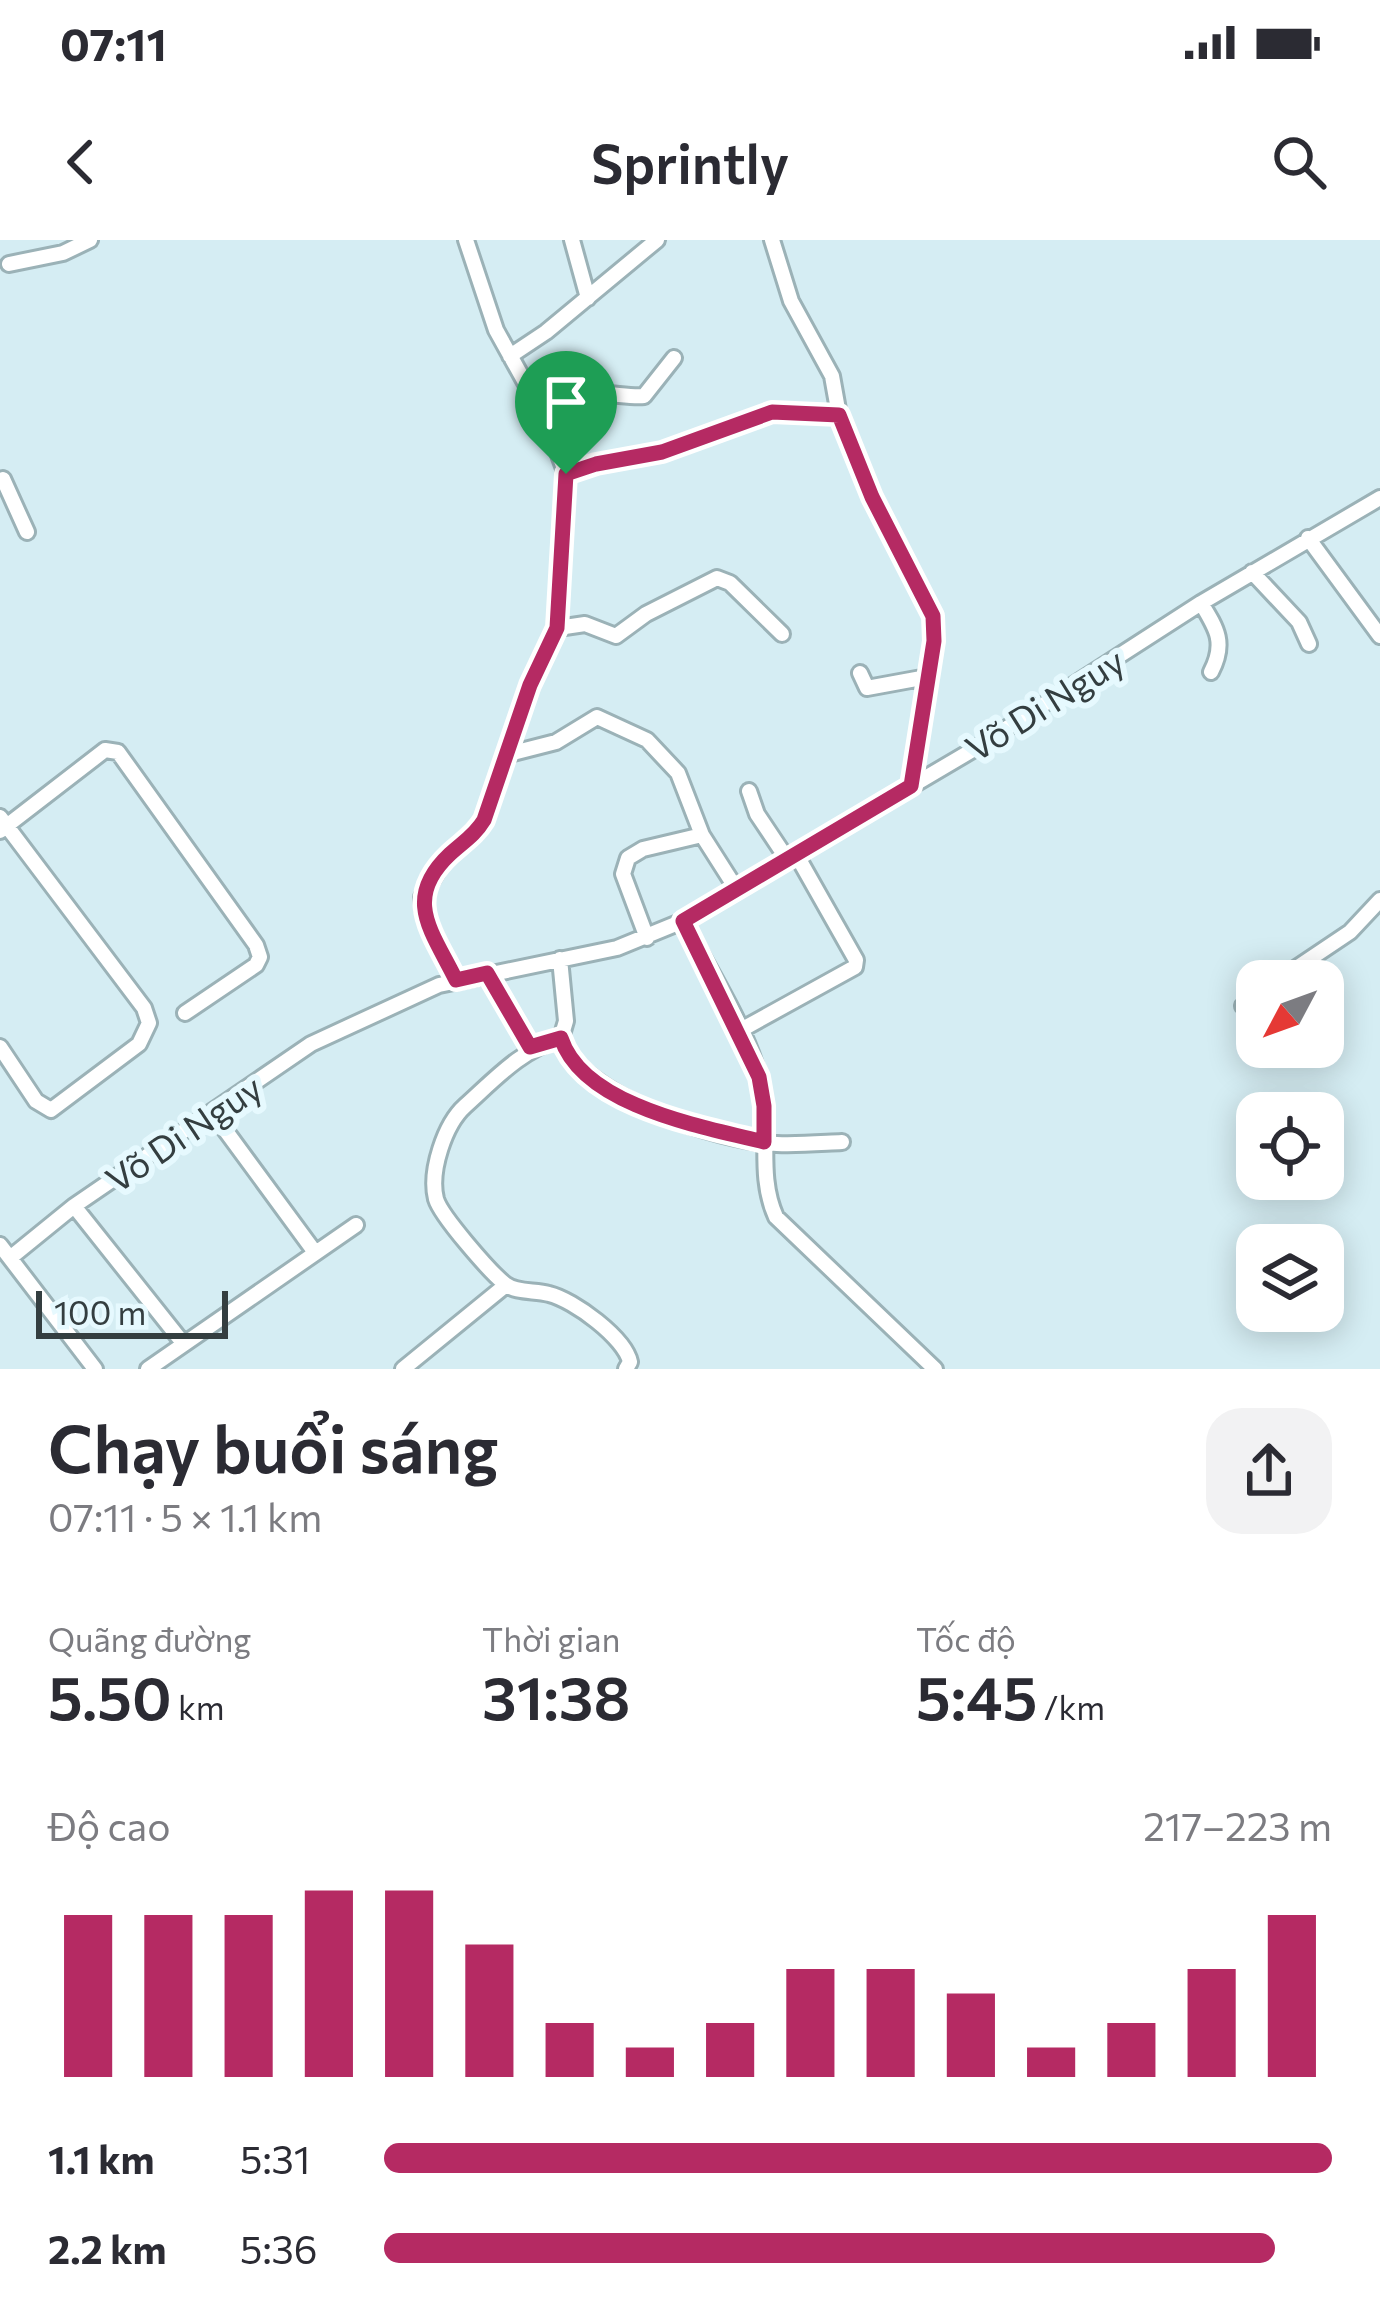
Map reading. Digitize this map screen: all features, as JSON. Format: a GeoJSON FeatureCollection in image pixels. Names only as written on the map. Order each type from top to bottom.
{"type":"FeatureCollection","features":[{"type":"Feature","properties":{"kind":"street"},"geometry":{"type":"LineString","coordinates":[[10,264],[63,253],[90,240]]}},
{"type":"Feature","properties":{"kind":"street"},"geometry":{"type":"LineString","coordinates":[[456,980],[424,914],[422,897],[444,860],[480,826],[530,685],[557,628],[566,474],[547,422],[496,330],[466,240]]}},
{"type":"Feature","properties":{"kind":"street"},"geometry":{"type":"LineString","coordinates":[[572,240],[588,298]]}},
{"type":"Feature","properties":{"kind":"street"},"geometry":{"type":"LineString","coordinates":[[510,356],[657,240]]}},
{"type":"Feature","properties":{"kind":"street"},"geometry":{"type":"LineString","coordinates":[[772,240],[791,301],[832,376],[839,415],[872,497],[933,616],[911,786]]}},
{"type":"Feature","properties":{"kind":"street"},"geometry":{"type":"LineString","coordinates":[[557,450],[569,400],[593,394],[644,396],[674,358]]}},
{"type":"Feature","properties":{"kind":"street"},"geometry":{"type":"LineString","coordinates":[[566,474],[662,452],[772,412],[839,415]]}},
{"type":"Feature","properties":{"kind":"street"},"geometry":{"type":"LineString","coordinates":[[1,477],[27,532]]}},
{"type":"Feature","properties":{"kind":"street","name":"Võ Di Nguy"},"geometry":{"type":"LineString","coordinates":[[3,1250],[311,1044],[367,1015],[456,980],[647,938],[683,921],[1380,498]]}},
{"type":"Feature","properties":{"kind":"street"},"geometry":{"type":"LineString","coordinates":[[1308,538],[1380,636]]}},
{"type":"Feature","properties":{"kind":"street"},"geometry":{"type":"LineString","coordinates":[[1252,572],[1299,622],[1309,644]]}},
{"type":"Feature","properties":{"kind":"street"},"geometry":{"type":"LineString","coordinates":[[557,628],[585,624],[616,635],[717,578],[730,583],[782,634]]}},
{"type":"Feature","properties":{"kind":"street"},"geometry":{"type":"LineString","coordinates":[[1201,603],[1221,639],[1211,672]]}},
{"type":"Feature","properties":{"kind":"street"},"geometry":{"type":"LineString","coordinates":[[860,673],[871,688],[927,677]]}},
{"type":"Feature","properties":{"kind":"street"},"geometry":{"type":"LineString","coordinates":[[509,754],[556,742],[601,717],[647,740],[684,784],[702,835],[737,890]]}},
{"type":"Feature","properties":{"kind":"street"},"geometry":{"type":"LineString","coordinates":[[0,1047],[36,1101],[51,1110],[139,1044],[148,1023],[144,1008],[2,825],[104,750],[118,752],[260,957],[256,965],[185,1013]]}},
{"type":"Feature","properties":{"kind":"street"},"geometry":{"type":"LineString","coordinates":[[739,1031],[856,967],[849,947],[792,856],[756,813],[749,791]]}},
{"type":"Feature","properties":{"kind":"street"},"geometry":{"type":"LineString","coordinates":[[647,938],[623,874],[625,864],[635,852],[702,835]]}},
{"type":"Feature","properties":{"kind":"street"},"geometry":{"type":"LineString","coordinates":[[1308,960],[1349,932],[1380,900]]}},
{"type":"Feature","properties":{"kind":"street"},"geometry":{"type":"LineString","coordinates":[[1369,913],[1380,929]]}},
{"type":"Feature","properties":{"kind":"street"},"geometry":{"type":"LineString","coordinates":[[683,921],[739,1031],[761,1087],[766,1187],[780,1223],[935,1369]]}},
{"type":"Feature","properties":{"kind":"street"},"geometry":{"type":"LineString","coordinates":[[560,958],[566,1021],[561,1038],[572,1063],[587,1076],[638,1106],[764,1142],[842,1142]]}},
{"type":"Feature","properties":{"kind":"street"},"geometry":{"type":"LineString","coordinates":[[487,973],[530,1047]]}},
{"type":"Feature","properties":{"kind":"street"},"geometry":{"type":"LineString","coordinates":[[561,1038],[530,1047],[457,1113],[448,1128],[435,1191],[441,1210],[506,1285],[554,1295],[577,1306],[625,1348],[630,1362],[626,1369]]}},
{"type":"Feature","properties":{"kind":"street"},"geometry":{"type":"LineString","coordinates":[[212,1112],[314,1251]]}},
{"type":"Feature","properties":{"kind":"street"},"geometry":{"type":"LineString","coordinates":[[74,1206],[183,1342]]}},
{"type":"Feature","properties":{"kind":"street"},"geometry":{"type":"LineString","coordinates":[[148,1369],[356,1225]]}},
{"type":"Feature","properties":{"kind":"street"},"geometry":{"type":"LineString","coordinates":[[3,1250],[94,1369]]}},
{"type":"Feature","properties":{"kind":"street"},"geometry":{"type":"LineString","coordinates":[[403,1369],[506,1285]]}},
{"type":"Feature","properties":{"kind":"route"},"geometry":{"type":"LineString","coordinates":[[772,412],[839,415],[872,497],[933,616],[934,641],[911,786],[683,921],[750,1052],[764,1106],[764,1142],[638,1106],[572,1063],[561,1038],[530,1047],[487,973],[456,980],[422,909],[428,883],[444,860],[484,820],[530,685],[557,628],[566,474],[662,452],[772,412]]}}]}
